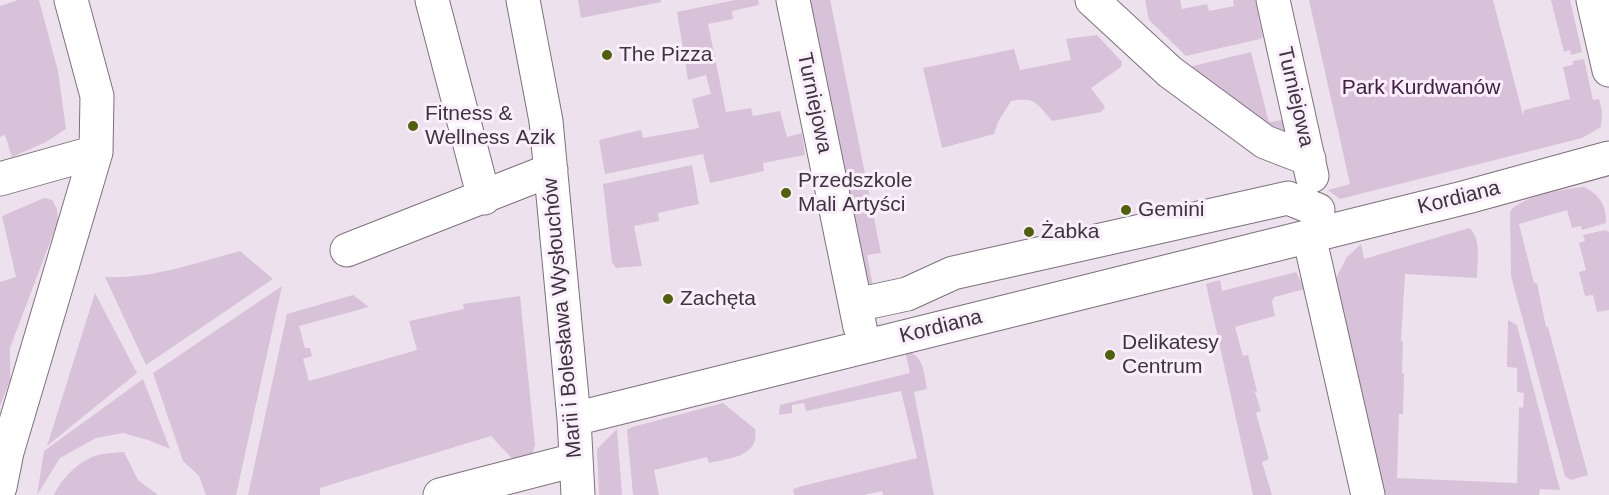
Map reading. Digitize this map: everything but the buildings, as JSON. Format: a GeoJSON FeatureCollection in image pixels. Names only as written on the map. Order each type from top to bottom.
{"type":"FeatureCollection","features":[{"type":"Feature","properties":{"kind":"street"},"geometry":{"type":"LineString","coordinates":[[0,487],[3,452],[96,152],[97,96],[71,0]]}},
{"type":"Feature","properties":{"kind":"street"},"geometry":{"type":"LineString","coordinates":[[432,0],[484,198]]}},
{"type":"Feature","properties":{"kind":"street","name":"Marii i Bolesława Wysłouchów"},"geometry":{"type":"LineString","coordinates":[[523,0],[545,115],[574,419],[578,495]]}},
{"type":"Feature","properties":{"kind":"street","name":"Turniejowa"},"geometry":{"type":"LineString","coordinates":[[793,0],[864,346]]}},
{"type":"Feature","properties":{"kind":"street","name":"Turniejowa"},"geometry":{"type":"LineString","coordinates":[[1092,0],[1170,72],[1265,142],[1309,159]]}},
{"type":"Feature","properties":{"kind":"street","name":"Turniejowa"},"geometry":{"type":"LineString","coordinates":[[1273,0],[1309,159],[1313,223]]}},
{"type":"Feature","properties":{"kind":"street"},"geometry":{"type":"LineString","coordinates":[[1593,0],[1609,70]]}},
{"type":"Feature","properties":{"kind":"street"},"geometry":{"type":"LineString","coordinates":[[0,179],[96,152]]}},
{"type":"Feature","properties":{"kind":"street","name":"Kordiana"},"geometry":{"type":"LineString","coordinates":[[574,419],[864,346],[1313,223],[1467,196],[1609,158]]}},
{"type":"Feature","properties":{"kind":"street"},"geometry":{"type":"LineString","coordinates":[[347,250],[551,170]]}},
{"type":"Feature","properties":{"kind":"street"},"geometry":{"type":"LineString","coordinates":[[856,305],[907,294],[953,273],[1288,198],[1313,223],[1368,495]]}},
{"type":"Feature","properties":{"kind":"street"},"geometry":{"type":"LineString","coordinates":[[440,495],[575,460]]}},
{"type":"Feature","properties":{"kind":"green space"},"geometry":{"type":"Polygon","coordinates":[[[18,0],[39,0],[58,71],[66,129],[46,142],[12,157],[5,135],[0,137],[0,6],[18,0]]]}},
{"type":"Feature","properties":{"kind":"green space"},"geometry":{"type":"Polygon","coordinates":[[[578,0],[661,0],[661,2],[581,18],[578,0]]]}},
{"type":"Feature","properties":{"kind":"green space"},"geometry":{"type":"Polygon","coordinates":[[[735,0],[758,0],[759,5],[732,11],[733,19],[708,24],[726,112],[751,108],[753,116],[780,111],[787,137],[802,133],[805,155],[763,163],[764,171],[710,183],[703,154],[605,174],[599,140],[641,130],[643,138],[699,128],[692,99],[711,94],[706,75],[688,80],[677,12],[735,0]]]}},
{"type":"Feature","properties":{"kind":"green space"},"geometry":{"type":"Polygon","coordinates":[[[810,0],[830,0],[831,4],[881,253],[867,255],[874,291],[868,287],[810,0]]]}},
{"type":"Feature","properties":{"kind":"green space"},"geometry":{"type":"Polygon","coordinates":[[[1145,0],[1180,0],[1182,9],[1207,4],[1209,11],[1234,6],[1233,0],[1255,0],[1263,37],[1186,56],[1149,20],[1145,0]]]}},
{"type":"Feature","properties":{"kind":"green space","name":"Park Kurdwanów"},"geometry":{"type":"Polygon","coordinates":[[[1309,0],[1493,0],[1523,115],[1524,110],[1570,99],[1563,67],[1573,65],[1573,61],[1584,59],[1593,100],[1599,99],[1602,111],[1601,127],[1582,138],[1340,199],[1328,190],[1350,184],[1309,0]]]}},
{"type":"Feature","properties":{"kind":"green space"},"geometry":{"type":"Polygon","coordinates":[[[1551,0],[1570,0],[1582,52],[1571,55],[1570,50],[1564,52],[1551,0]]]}},
{"type":"Feature","properties":{"kind":"green space"},"geometry":{"type":"Polygon","coordinates":[[[1097,35],[1122,62],[1121,67],[1091,88],[1105,107],[1101,112],[1052,121],[1031,101],[1011,101],[998,122],[994,134],[942,148],[923,68],[1014,49],[1020,70],[1071,60],[1066,39],[1097,35]]]}},
{"type":"Feature","properties":{"kind":"green space"},"geometry":{"type":"Polygon","coordinates":[[[1251,52],[1269,122],[1289,119],[1291,130],[1279,136],[1189,67],[1251,52]]]}},
{"type":"Feature","properties":{"kind":"green space"},"geometry":{"type":"Polygon","coordinates":[[[692,165],[699,204],[658,213],[659,221],[634,226],[642,266],[616,268],[612,262],[603,184],[692,165]]]}},
{"type":"Feature","properties":{"kind":"green space"},"geometry":{"type":"Polygon","coordinates":[[[1584,187],[1601,201],[1606,223],[1582,230],[1581,226],[1572,228],[1567,210],[1519,224],[1588,475],[1571,480],[1565,476],[1511,276],[1510,212],[1532,198],[1555,191],[1584,187]]]}},
{"type":"Feature","properties":{"kind":"green space"},"geometry":{"type":"Polygon","coordinates":[[[44,198],[52,200],[57,209],[58,221],[10,348],[10,380],[0,406],[0,282],[16,277],[2,216],[44,198]]]}},
{"type":"Feature","properties":{"kind":"green space"},"geometry":{"type":"Polygon","coordinates":[[[1469,228],[1477,244],[1477,278],[1405,274],[1401,341],[1403,342],[1402,373],[1404,374],[1403,414],[1399,414],[1397,478],[1517,483],[1519,407],[1523,408],[1524,393],[1517,392],[1517,368],[1507,367],[1508,320],[1517,325],[1560,490],[1540,489],[1539,495],[1384,495],[1336,278],[1347,257],[1361,244],[1364,259],[1469,228]]]}},
{"type":"Feature","properties":{"kind":"green space"},"geometry":{"type":"Polygon","coordinates":[[[1605,230],[1609,232],[1609,310],[1597,312],[1593,295],[1585,296],[1579,272],[1586,270],[1579,243],[1585,241],[1583,235],[1605,230]]]}},
{"type":"Feature","properties":{"kind":"green space"},"geometry":{"type":"Polygon","coordinates":[[[240,251],[273,279],[146,365],[105,277],[157,273],[240,251]]]}},
{"type":"Feature","properties":{"kind":"green space"},"geometry":{"type":"Polygon","coordinates":[[[1296,272],[1305,289],[1274,297],[1272,302],[1275,316],[1235,327],[1243,356],[1248,355],[1261,411],[1256,413],[1269,459],[1262,462],[1272,495],[1253,495],[1206,284],[1220,280],[1222,291],[1296,272]]]}},
{"type":"Feature","properties":{"kind":"green space"},"geometry":{"type":"Polygon","coordinates":[[[282,286],[236,495],[206,495],[199,476],[183,461],[153,373],[282,286]]]}},
{"type":"Feature","properties":{"kind":"green space"},"geometry":{"type":"Polygon","coordinates":[[[95,293],[137,373],[47,446],[95,293]]]}},
{"type":"Feature","properties":{"kind":"green space"},"geometry":{"type":"Polygon","coordinates":[[[353,295],[369,307],[299,326],[305,348],[310,348],[312,356],[303,359],[309,381],[417,350],[409,321],[464,309],[463,304],[520,296],[535,445],[531,459],[517,464],[491,436],[320,488],[320,495],[248,495],[287,314],[353,295]]]}},
{"type":"Feature","properties":{"kind":"green space"},"geometry":{"type":"Polygon","coordinates":[[[905,351],[920,360],[925,377],[927,389],[914,392],[934,495],[883,495],[882,491],[864,495],[794,495],[793,489],[802,486],[917,458],[901,391],[806,411],[804,403],[792,405],[792,413],[779,415],[780,405],[910,373],[905,351]]]}},
{"type":"Feature","properties":{"kind":"green space"},"geometry":{"type":"Polygon","coordinates":[[[143,379],[170,449],[123,433],[96,438],[60,458],[37,495],[44,451],[143,379]]]}},
{"type":"Feature","properties":{"kind":"green space"},"geometry":{"type":"Polygon","coordinates":[[[723,403],[755,429],[753,445],[748,451],[709,463],[707,457],[654,470],[659,495],[633,495],[627,430],[723,403]]]}},
{"type":"Feature","properties":{"kind":"green space"},"geometry":{"type":"Polygon","coordinates":[[[617,429],[622,495],[599,495],[597,449],[617,429]]]}},
{"type":"Feature","properties":{"kind":"green space"},"geometry":{"type":"Polygon","coordinates":[[[124,452],[138,480],[158,495],[54,495],[65,477],[89,458],[124,452]]]}},
{"type":"Feature","properties":{"kind":"place","name":"The Pizza"},"geometry":{"type":"Point","coordinates":[607,55]}},
{"type":"Feature","properties":{"kind":"place","name":"Fitness & Wellness Azik"},"geometry":{"type":"Point","coordinates":[413,126]}},
{"type":"Feature","properties":{"kind":"place","name":"Przedszkole Mali Artyści"},"geometry":{"type":"Point","coordinates":[786,193]}},
{"type":"Feature","properties":{"kind":"place","name":"Gemini"},"geometry":{"type":"Point","coordinates":[1126,210]}},
{"type":"Feature","properties":{"kind":"place","name":"Żabka"},"geometry":{"type":"Point","coordinates":[1029,232]}},
{"type":"Feature","properties":{"kind":"place","name":"Zachęta"},"geometry":{"type":"Point","coordinates":[668,299]}},
{"type":"Feature","properties":{"kind":"place","name":"Delikatesy Centrum"},"geometry":{"type":"Point","coordinates":[1110,355]}}]}
